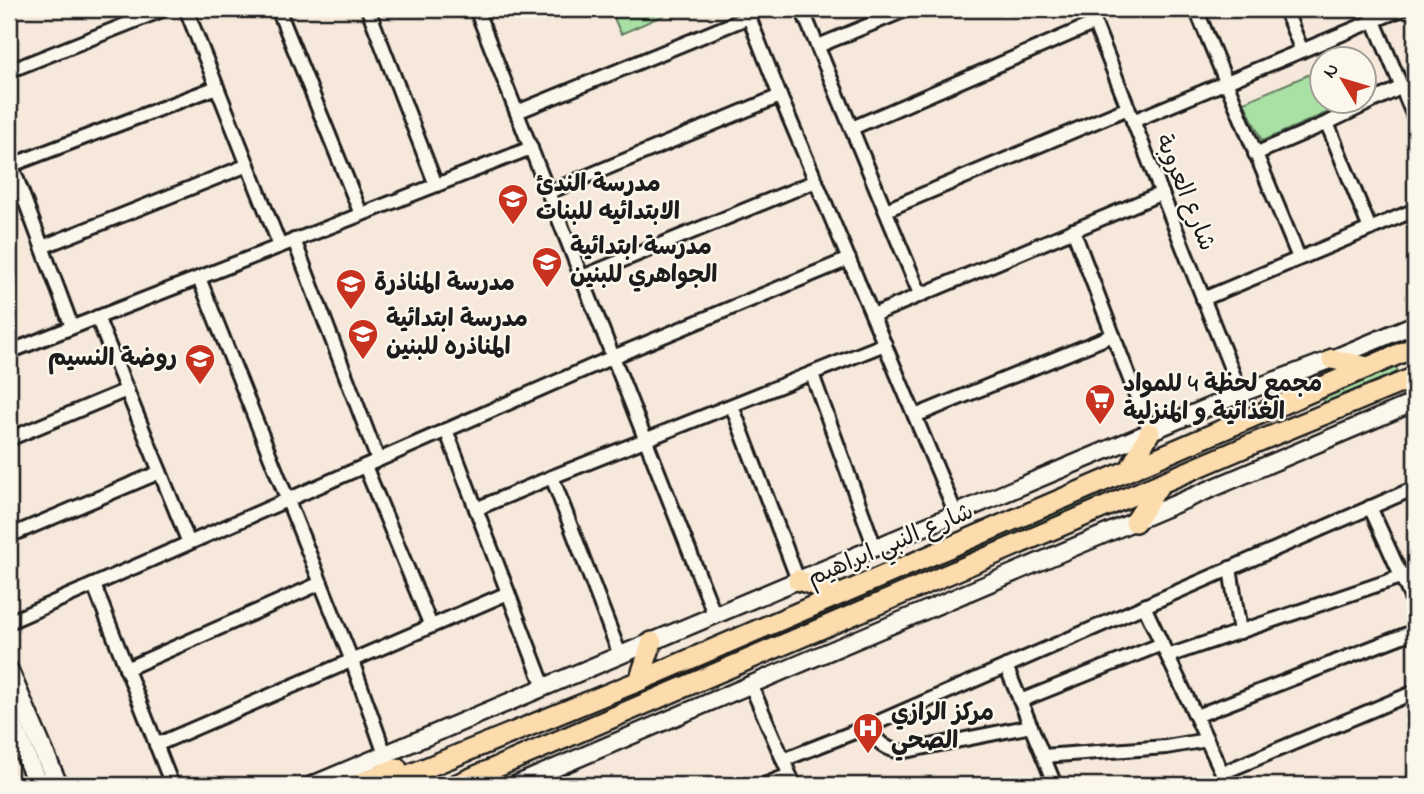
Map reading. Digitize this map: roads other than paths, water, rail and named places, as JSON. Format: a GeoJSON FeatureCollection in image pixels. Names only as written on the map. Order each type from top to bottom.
{"type":"FeatureCollection","features":[{"type":"Feature","properties":{"kind":"main road","name":"شارع النبي ابراهيم"},"geometry":{"type":"LineString","coordinates":[[356,785],[386,770],[567,710],[639,681],[1415,347]]}},
{"type":"Feature","properties":{"kind":"main road"},"geometry":{"type":"LineString","coordinates":[[1332,359],[1368,367]]}},
{"type":"Feature","properties":{"kind":"main road","name":"شارع النبي ابراهيم"},"geometry":{"type":"LineString","coordinates":[[455,785],[1415,377]]}},
{"type":"Feature","properties":{"kind":"main road"},"geometry":{"type":"LineString","coordinates":[[1130,469],[1150,432]]}},
{"type":"Feature","properties":{"kind":"main road"},"geometry":{"type":"LineString","coordinates":[[1217,432],[1227,455]]}},
{"type":"Feature","properties":{"kind":"main road"},"geometry":{"type":"LineString","coordinates":[[1193,442],[1200,467]]}},
{"type":"Feature","properties":{"kind":"main road"},"geometry":{"type":"LineString","coordinates":[[1135,522],[1160,484]]}},
{"type":"Feature","properties":{"kind":"main road"},"geometry":{"type":"LineString","coordinates":[[798,580],[841,594]]}},
{"type":"Feature","properties":{"kind":"main road"},"geometry":{"type":"LineString","coordinates":[[639,681],[652,642]]}},
{"type":"Feature","properties":{"kind":"main road"},"geometry":{"type":"LineString","coordinates":[[9,671],[58,785]]}},
{"type":"Feature","properties":{"kind":"main road"},"geometry":{"type":"LineString","coordinates":[[9,716],[38,785]]}},
{"type":"Feature","properties":{"kind":"main road"},"geometry":{"type":"LineString","coordinates":[[476,785],[578,734]]}},
{"type":"Feature","properties":{"kind":"street"},"geometry":{"type":"LineString","coordinates":[[186,9],[280,246]]}},
{"type":"Feature","properties":{"kind":"street"},"geometry":{"type":"LineString","coordinates":[[278,9],[361,214]]}},
{"type":"Feature","properties":{"kind":"street"},"geometry":{"type":"LineString","coordinates":[[369,9],[436,185]]}},
{"type":"Feature","properties":{"kind":"street"},"geometry":{"type":"LineString","coordinates":[[476,9],[715,616]]}},
{"type":"Feature","properties":{"kind":"street"},"geometry":{"type":"LineString","coordinates":[[802,9],[920,294]]}},
{"type":"Feature","properties":{"kind":"street"},"geometry":{"type":"LineString","coordinates":[[818,46],[908,9]]}},
{"type":"Feature","properties":{"kind":"street","name":"شارع العروبة"},"geometry":{"type":"LineString","coordinates":[[1089,9],[1241,394]]}},
{"type":"Feature","properties":{"kind":"street"},"geometry":{"type":"LineString","coordinates":[[1196,9],[1299,258]]}},
{"type":"Feature","properties":{"kind":"street"},"geometry":{"type":"LineString","coordinates":[[1285,9],[1302,51]]}},
{"type":"Feature","properties":{"kind":"street"},"geometry":{"type":"LineString","coordinates":[[1133,121],[1302,51],[1372,15],[1402,9]]}},
{"type":"Feature","properties":{"kind":"street"},"geometry":{"type":"LineString","coordinates":[[9,71],[161,10]]}},
{"type":"Feature","properties":{"kind":"street"},"geometry":{"type":"LineString","coordinates":[[1372,15],[1415,119]]}},
{"type":"Feature","properties":{"kind":"street"},"geometry":{"type":"LineString","coordinates":[[517,112],[749,17],[956,514]]}},
{"type":"Feature","properties":{"kind":"street"},"geometry":{"type":"LineString","coordinates":[[852,128],[1095,23]]}},
{"type":"Feature","properties":{"kind":"street"},"geometry":{"type":"LineString","coordinates":[[72,327],[10,163],[217,87]]}},
{"type":"Feature","properties":{"kind":"street"},"geometry":{"type":"LineString","coordinates":[[1255,154],[1402,87]]}},
{"type":"Feature","properties":{"kind":"street"},"geometry":{"type":"LineString","coordinates":[[548,192],[780,96]]}},
{"type":"Feature","properties":{"kind":"street"},"geometry":{"type":"LineString","coordinates":[[886,210],[1128,108]]}},
{"type":"Feature","properties":{"kind":"street"},"geometry":{"type":"LineString","coordinates":[[1327,123],[1370,229]]}},
{"type":"Feature","properties":{"kind":"street"},"geometry":{"type":"LineString","coordinates":[[9,352],[531,148]]}},
{"type":"Feature","properties":{"kind":"street"},"geometry":{"type":"LineString","coordinates":[[42,247],[248,165]]}},
{"type":"Feature","properties":{"kind":"street"},"geometry":{"type":"LineString","coordinates":[[582,277],[816,181]]}},
{"type":"Feature","properties":{"kind":"street"},"geometry":{"type":"LineString","coordinates":[[873,315],[1161,193]]}},
{"type":"Feature","properties":{"kind":"street"},"geometry":{"type":"LineString","coordinates":[[1203,299],[1415,210]]}},
{"type":"Feature","properties":{"kind":"street"},"geometry":{"type":"LineString","coordinates":[[1073,230],[1150,432]]}},
{"type":"Feature","properties":{"kind":"street"},"geometry":{"type":"LineString","coordinates":[[294,240],[378,460]]}},
{"type":"Feature","properties":{"kind":"street"},"geometry":{"type":"LineString","coordinates":[[9,622],[613,357],[849,258]]}},
{"type":"Feature","properties":{"kind":"street"},"geometry":{"type":"LineString","coordinates":[[199,278],[352,661],[386,770]]}},
{"type":"Feature","properties":{"kind":"street"},"geometry":{"type":"LineString","coordinates":[[97,317],[189,543]]}},
{"type":"Feature","properties":{"kind":"street"},"geometry":{"type":"LineString","coordinates":[[312,785],[386,770],[544,687],[1241,394],[1415,324]]}},
{"type":"Feature","properties":{"kind":"street"},"geometry":{"type":"LineString","coordinates":[[915,416],[1113,335]]}},
{"type":"Feature","properties":{"kind":"street"},"geometry":{"type":"LineString","coordinates":[[476,509],[885,344]]}},
{"type":"Feature","properties":{"kind":"street"},"geometry":{"type":"LineString","coordinates":[[812,374],[875,548]]}},
{"type":"Feature","properties":{"kind":"street"},"geometry":{"type":"LineString","coordinates":[[9,439],[127,390]]}},
{"type":"Feature","properties":{"kind":"street"},"geometry":{"type":"LineString","coordinates":[[515,785],[1415,402]]}},
{"type":"Feature","properties":{"kind":"street"},"geometry":{"type":"LineString","coordinates":[[732,406],[798,580]]}},
{"type":"Feature","properties":{"kind":"street"},"geometry":{"type":"LineString","coordinates":[[446,430],[544,687]]}},
{"type":"Feature","properties":{"kind":"street"},"geometry":{"type":"LineString","coordinates":[[365,466],[431,626]]}},
{"type":"Feature","properties":{"kind":"street"},"geometry":{"type":"LineString","coordinates":[[9,536],[160,472]]}},
{"type":"Feature","properties":{"kind":"street"},"geometry":{"type":"LineString","coordinates":[[552,477],[620,655]]}},
{"type":"Feature","properties":{"kind":"street"},"geometry":{"type":"LineString","coordinates":[[783,760],[867,727],[1415,488]]}},
{"type":"Feature","properties":{"kind":"street"},"geometry":{"type":"LineString","coordinates":[[1370,508],[1415,606]]}},
{"type":"Feature","properties":{"kind":"street"},"geometry":{"type":"LineString","coordinates":[[1230,568],[1240,632]]}},
{"type":"Feature","properties":{"kind":"street"},"geometry":{"type":"LineString","coordinates":[[1020,701],[1165,650],[1240,632],[1415,572]]}},
{"type":"Feature","properties":{"kind":"street"},"geometry":{"type":"LineString","coordinates":[[126,669],[321,583]]}},
{"type":"Feature","properties":{"kind":"street"},"geometry":{"type":"LineString","coordinates":[[94,585],[172,785]]}},
{"type":"Feature","properties":{"kind":"street"},"geometry":{"type":"LineString","coordinates":[[156,745],[508,593]]}},
{"type":"Feature","properties":{"kind":"street"},"geometry":{"type":"LineString","coordinates":[[1144,606],[1224,781],[1415,692]]}},
{"type":"Feature","properties":{"kind":"street"},"geometry":{"type":"LineString","coordinates":[[1196,716],[1415,631]]}},
{"type":"Feature","properties":{"kind":"street"},"geometry":{"type":"LineString","coordinates":[[1006,666],[1055,785]]}},
{"type":"Feature","properties":{"kind":"street"},"geometry":{"type":"LineString","coordinates":[[750,683],[792,780],[764,785]]}},
{"type":"Feature","properties":{"kind":"street"},"geometry":{"type":"LineString","coordinates":[[867,727],[881,745],[900,752],[1031,726]]}},
{"type":"Feature","properties":{"kind":"street"},"geometry":{"type":"LineString","coordinates":[[1043,756],[1166,747],[1207,740]]}},
{"type":"Feature","properties":{"kind":"place","name":"مدرسة الندئ الابتدائيه للبنات"},"geometry":{"type":"Point","coordinates":[513,226]}},
{"type":"Feature","properties":{"kind":"place","name":"مدرسة ابتدائية الجواهري للبنين"},"geometry":{"type":"Point","coordinates":[547,289]}},
{"type":"Feature","properties":{"kind":"place","name":"مدرسة المناذرة"},"geometry":{"type":"Point","coordinates":[351,311]}},
{"type":"Feature","properties":{"kind":"place","name":"مدرسة ابتدائية المناذره للبنين"},"geometry":{"type":"Point","coordinates":[363,361]}},
{"type":"Feature","properties":{"kind":"place","name":"روضة النسيم"},"geometry":{"type":"Point","coordinates":[200,386]}},
{"type":"Feature","properties":{"kind":"place","name":"مجمع لحظة 4 للمواد الغذائية و المنزلية"},"geometry":{"type":"Point","coordinates":[1100,426]}},
{"type":"Feature","properties":{"kind":"place","name":"مركز الرازي الصحي"},"geometry":{"type":"Point","coordinates":[868,755]}}]}
